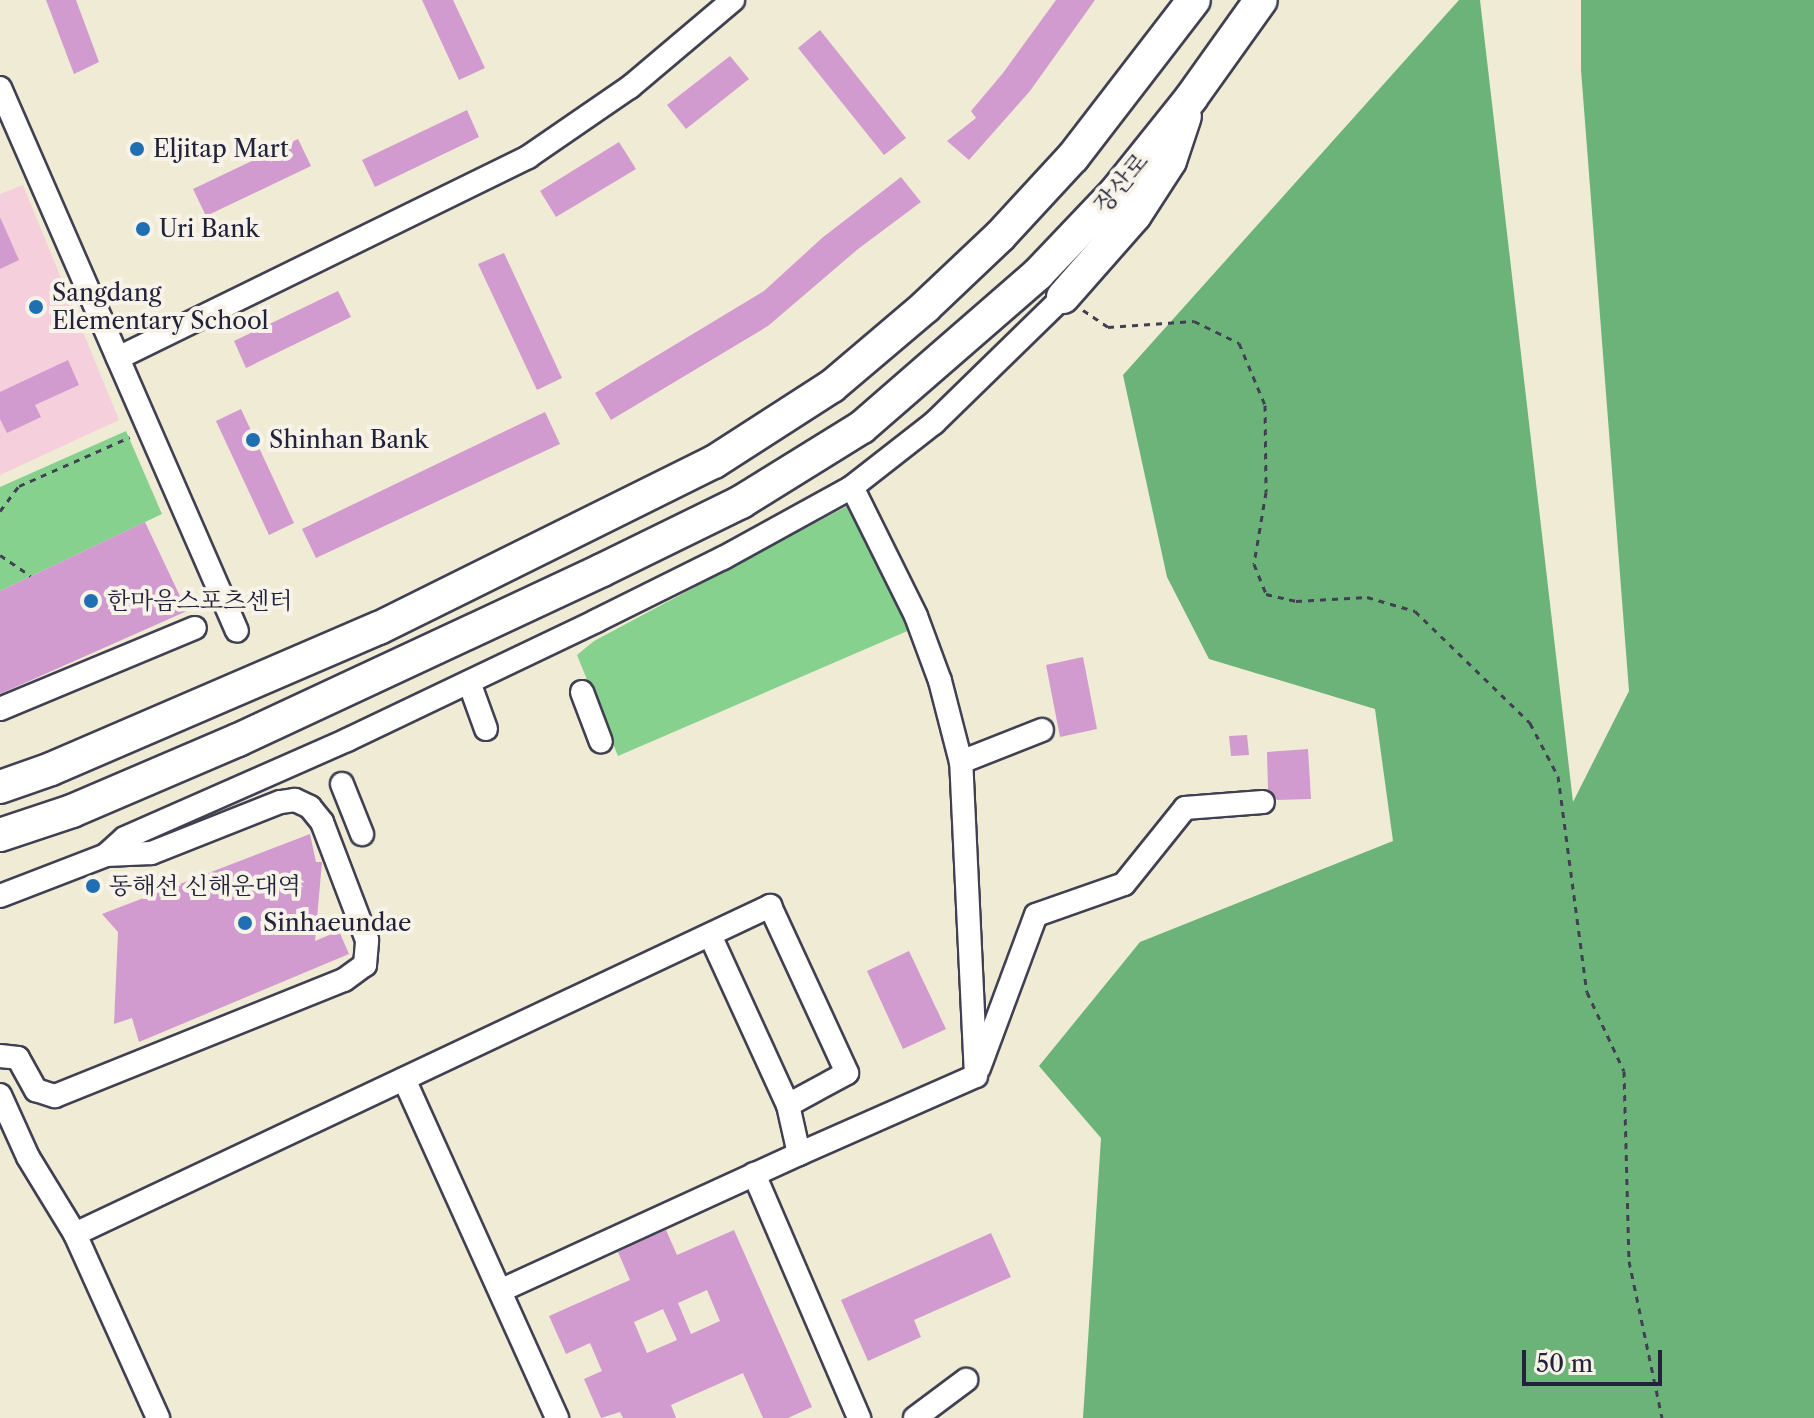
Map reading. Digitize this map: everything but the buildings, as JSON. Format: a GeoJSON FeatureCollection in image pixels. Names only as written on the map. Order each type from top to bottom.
{"type":"FeatureCollection","features":[{"type":"Feature","properties":{"kind":"highway"},"geometry":{"type":"LineString","coordinates":[[0,787],[51,769],[379,628],[714,462],[832,386],[925,307],[1000,236],[1073,157],[1194,0]]}},
{"type":"Feature","properties":{"kind":"highway","name":"장산로"},"geometry":{"type":"LineString","coordinates":[[0,835],[72,811],[238,740],[741,502],[862,427],[957,346],[1060,251],[1115,193],[1191,98],[1261,0]]}},
{"type":"Feature","properties":{"kind":"highway"},"geometry":{"type":"LineString","coordinates":[[1063,297],[1135,215],[1170,161],[1191,98]]}},
{"type":"Feature","properties":{"kind":"street"},"geometry":{"type":"LineString","coordinates":[[118,358],[528,157],[630,87],[733,0]]}},
{"type":"Feature","properties":{"kind":"street"},"geometry":{"type":"LineString","coordinates":[[0,88],[237,631]]}},
{"type":"Feature","properties":{"kind":"street"},"geometry":{"type":"LineString","coordinates":[[4,897],[106,855],[125,838],[469,682],[709,565],[852,487],[934,423],[1063,297]]}},
{"type":"Feature","properties":{"kind":"street"},"geometry":{"type":"LineString","coordinates":[[852,487],[916,616],[940,681],[961,762],[976,1076]]}},
{"type":"Feature","properties":{"kind":"street"},"geometry":{"type":"LineString","coordinates":[[0,709],[195,628]]}},
{"type":"Feature","properties":{"kind":"street"},"geometry":{"type":"LineString","coordinates":[[469,682],[486,729]]}},
{"type":"Feature","properties":{"kind":"street"},"geometry":{"type":"LineString","coordinates":[[582,692],[601,742]]}},
{"type":"Feature","properties":{"kind":"street"},"geometry":{"type":"LineString","coordinates":[[961,762],[1042,730]]}},
{"type":"Feature","properties":{"kind":"street"},"geometry":{"type":"LineString","coordinates":[[342,784],[362,834]]}},
{"type":"Feature","properties":{"kind":"street"},"geometry":{"type":"LineString","coordinates":[[0,1056],[18,1058],[36,1090],[55,1096],[344,980],[365,965],[367,940],[322,822],[310,807],[295,800],[280,802],[151,853],[106,855]]}},
{"type":"Feature","properties":{"kind":"street"},"geometry":{"type":"LineString","coordinates":[[502,1290],[976,1076],[1036,915],[1124,884],[1185,808],[1263,802]]}},
{"type":"Feature","properties":{"kind":"street"},"geometry":{"type":"LineString","coordinates":[[75,1234],[770,906],[847,1073],[788,1105]]}},
{"type":"Feature","properties":{"kind":"street"},"geometry":{"type":"LineString","coordinates":[[710,935],[788,1105],[799,1154]]}},
{"type":"Feature","properties":{"kind":"street"},"geometry":{"type":"LineString","coordinates":[[404,1079],[502,1290],[557,1418]]}},
{"type":"Feature","properties":{"kind":"street"},"geometry":{"type":"LineString","coordinates":[[0,1095],[28,1157],[75,1234],[158,1418]]}},
{"type":"Feature","properties":{"kind":"street"},"geometry":{"type":"LineString","coordinates":[[754,1174],[859,1418]]}},
{"type":"Feature","properties":{"kind":"street"},"geometry":{"type":"LineString","coordinates":[[915,1418],[966,1380]]}},
{"type":"Feature","properties":{"kind":"path"},"geometry":{"type":"LineString","coordinates":[[1063,297],[1108,327],[1194,321],[1239,343],[1265,405],[1266,492],[1254,564],[1266,594],[1296,601],[1367,597],[1415,611],[1530,723],[1558,776],[1587,992],[1624,1071],[1629,1261],[1662,1418]]}},
{"type":"Feature","properties":{"kind":"path"},"geometry":{"type":"LineString","coordinates":[[0,511],[19,486],[149,429]]}},
{"type":"Feature","properties":{"kind":"path"},"geometry":{"type":"LineString","coordinates":[[0,555],[31,576]]}},
{"type":"Feature","properties":{"kind":"shaded area","name":"Sangdang Elementary School"},"geometry":{"type":"Polygon","coordinates":[[[23,185],[119,420],[0,475],[0,194],[23,185]]]}},
{"type":"Feature","properties":{"kind":"green space"},"geometry":{"type":"Polygon","coordinates":[[[1459,0],[1480,0],[1573,802],[1629,691],[1581,70],[1581,0],[1814,0],[1814,1418],[1083,1418],[1101,1138],[1039,1066],[1140,942],[1393,841],[1375,709],[1209,659],[1167,577],[1123,375],[1459,0]]]}},
{"type":"Feature","properties":{"kind":"green space"},"geometry":{"type":"Polygon","coordinates":[[[126,431],[162,514],[0,591],[0,487],[126,431]]]}},
{"type":"Feature","properties":{"kind":"green space"},"geometry":{"type":"Polygon","coordinates":[[[849,505],[885,564],[912,629],[618,756],[577,655],[594,641],[849,505]]]}},
{"type":"Feature","properties":{"kind":"place","name":"Eljitap Mart"},"geometry":{"type":"Point","coordinates":[137,149]}},
{"type":"Feature","properties":{"kind":"place","name":"Uri Bank"},"geometry":{"type":"Point","coordinates":[143,229]}},
{"type":"Feature","properties":{"kind":"place","name":"Sangdang Elementary School"},"geometry":{"type":"Point","coordinates":[36,307]}},
{"type":"Feature","properties":{"kind":"place","name":"Shinhan Bank"},"geometry":{"type":"Point","coordinates":[253,440]}},
{"type":"Feature","properties":{"kind":"place","name":"한마음스포츠센터"},"geometry":{"type":"Point","coordinates":[91,601]}},
{"type":"Feature","properties":{"kind":"place","name":"동해선 신해운대역"},"geometry":{"type":"Point","coordinates":[93,886]}},
{"type":"Feature","properties":{"kind":"place","name":"Sinhaeundae"},"geometry":{"type":"Point","coordinates":[245,923]}}]}
